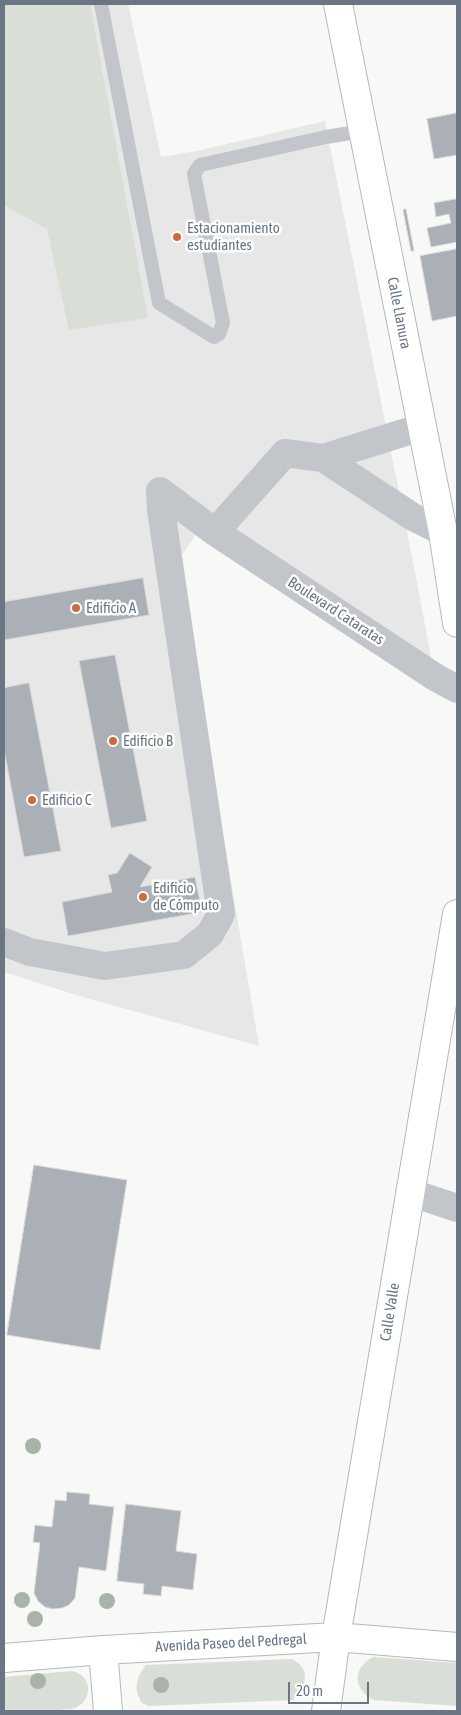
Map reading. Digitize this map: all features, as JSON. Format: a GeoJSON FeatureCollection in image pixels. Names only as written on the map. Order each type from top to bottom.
{"type":"FeatureCollection","features":[{"type":"Feature","properties":{"kind":"street","name":"Calle Llanura"},"geometry":{"type":"LineString","coordinates":[[338,4],[422,427],[450,536],[457,623]]}},
{"type":"Feature","properties":{"kind":"street"},"geometry":{"type":"LineString","coordinates":[[215,532],[285,453],[322,458],[422,427]]}},
{"type":"Feature","properties":{"kind":"street"},"geometry":{"type":"LineString","coordinates":[[322,458],[413,517],[450,536]]}},
{"type":"Feature","properties":{"kind":"street","name":"Boulevard Cataratas"},"geometry":{"type":"LineString","coordinates":[[4,942],[30,952],[105,966],[184,955],[210,934],[221,914],[161,510],[160,491],[215,532],[435,677],[457,689]]}},
{"type":"Feature","properties":{"kind":"street","name":"Calle Valle"},"geometry":{"type":"LineString","coordinates":[[326,1711],[336,1638],[409,1192],[457,914]]}},
{"type":"Feature","properties":{"kind":"street"},"geometry":{"type":"LineString","coordinates":[[409,1192],[457,1208]]}},
{"type":"Feature","properties":{"kind":"street","name":"Avenida Paseo del Pedregal"},"geometry":{"type":"LineString","coordinates":[[4,1658],[104,1650],[336,1638],[457,1647]]}},
{"type":"Feature","properties":{"kind":"street"},"geometry":{"type":"LineString","coordinates":[[104,1650],[108,1711]]}},
{"type":"Feature","properties":{"kind":"lane"},"geometry":{"type":"LineString","coordinates":[[101,4],[159,303],[214,336],[219,334],[223,323],[194,174],[200,165],[326,136],[362,131]]}},
{"type":"Feature","properties":{"kind":"shaded area"},"geometry":{"type":"Polygon","coordinates":[[[4,4],[128,4],[161,157],[201,150],[325,121],[432,662],[210,514],[177,562],[259,1046],[76,995],[4,972],[4,4]]]}},
{"type":"Feature","properties":{"kind":"shaded area"},"geometry":{"type":"Polygon","coordinates":[[[4,4],[90,4],[148,318],[69,330],[47,229],[4,205],[4,4]]]}},
{"type":"Feature","properties":{"kind":"shaded area"},"geometry":{"type":"Polygon","coordinates":[[[373,1657],[457,1663],[457,1706],[374,1700],[367,1696],[362,1691],[358,1679],[361,1667],[373,1657]]]}},
{"type":"Feature","properties":{"kind":"shaded area"},"geometry":{"type":"Polygon","coordinates":[[[292,1659],[298,1663],[305,1673],[304,1684],[293,1700],[149,1706],[142,1703],[137,1693],[138,1679],[146,1665],[292,1659]]]}},
{"type":"Feature","properties":{"kind":"shaded area"},"geometry":{"type":"Polygon","coordinates":[[[72,1671],[82,1676],[88,1686],[88,1693],[78,1707],[52,1711],[4,1711],[4,1677],[72,1671]]]}},
{"type":"Feature","properties":{"kind":"building"},"geometry":{"type":"Polygon","coordinates":[[[457,113],[457,155],[434,159],[427,119],[457,113]]]}},
{"type":"Feature","properties":{"kind":"building"},"geometry":{"type":"Polygon","coordinates":[[[457,199],[457,242],[431,247],[427,228],[451,223],[449,214],[436,217],[434,203],[457,199]]]}},
{"type":"Feature","properties":{"kind":"building"},"geometry":{"type":"Polygon","coordinates":[[[406,209],[414,251],[411,251],[403,210],[406,209]]]}},
{"type":"Feature","properties":{"kind":"building"},"geometry":{"type":"Polygon","coordinates":[[[457,249],[457,316],[432,321],[420,256],[457,249]]]}},
{"type":"Feature","properties":{"kind":"building","name":"Edificio A"},"geometry":{"type":"Polygon","coordinates":[[[143,578],[149,615],[4,640],[4,602],[143,578]]]}},
{"type":"Feature","properties":{"kind":"building","name":"Edificio B"},"geometry":{"type":"Polygon","coordinates":[[[115,655],[147,821],[111,828],[79,661],[115,655]]]}},
{"type":"Feature","properties":{"kind":"building","name":"Edificio C"},"geometry":{"type":"Polygon","coordinates":[[[29,683],[61,851],[24,857],[4,749],[4,688],[29,683]]]}},
{"type":"Feature","properties":{"kind":"building","name":"Edificio de Cómputo"},"geometry":{"type":"Polygon","coordinates":[[[130,853],[152,867],[140,887],[195,877],[202,912],[68,936],[62,902],[112,892],[108,875],[117,873],[130,853]]]}},
{"type":"Feature","properties":{"kind":"building"},"geometry":{"type":"Polygon","coordinates":[[[34,1165],[127,1180],[100,1350],[7,1335],[34,1165]]]}},
{"type":"Feature","properties":{"kind":"building"},"geometry":{"type":"Polygon","coordinates":[[[67,1492],[90,1494],[89,1504],[114,1507],[106,1571],[79,1567],[75,1598],[69,1605],[53,1609],[45,1607],[38,1601],[34,1593],[40,1543],[33,1542],[35,1525],[52,1527],[55,1500],[66,1501],[67,1492]]]}},
{"type":"Feature","properties":{"kind":"building"},"geometry":{"type":"Polygon","coordinates":[[[126,1504],[181,1511],[176,1551],[197,1554],[193,1590],[162,1586],[161,1596],[143,1594],[144,1584],[117,1581],[126,1504]]]}},
{"type":"Feature","properties":{"kind":"place","name":"Estacionamiento estudiantes"},"geometry":{"type":"Point","coordinates":[177,237]}},
{"type":"Feature","properties":{"kind":"place","name":"Edificio A"},"geometry":{"type":"Point","coordinates":[76,608]}},
{"type":"Feature","properties":{"kind":"place","name":"Edificio B"},"geometry":{"type":"Point","coordinates":[113,741]}},
{"type":"Feature","properties":{"kind":"place","name":"Edificio C"},"geometry":{"type":"Point","coordinates":[32,800]}},
{"type":"Feature","properties":{"kind":"place","name":"Edificio de Cómputo"},"geometry":{"type":"Point","coordinates":[143,897]}}]}
